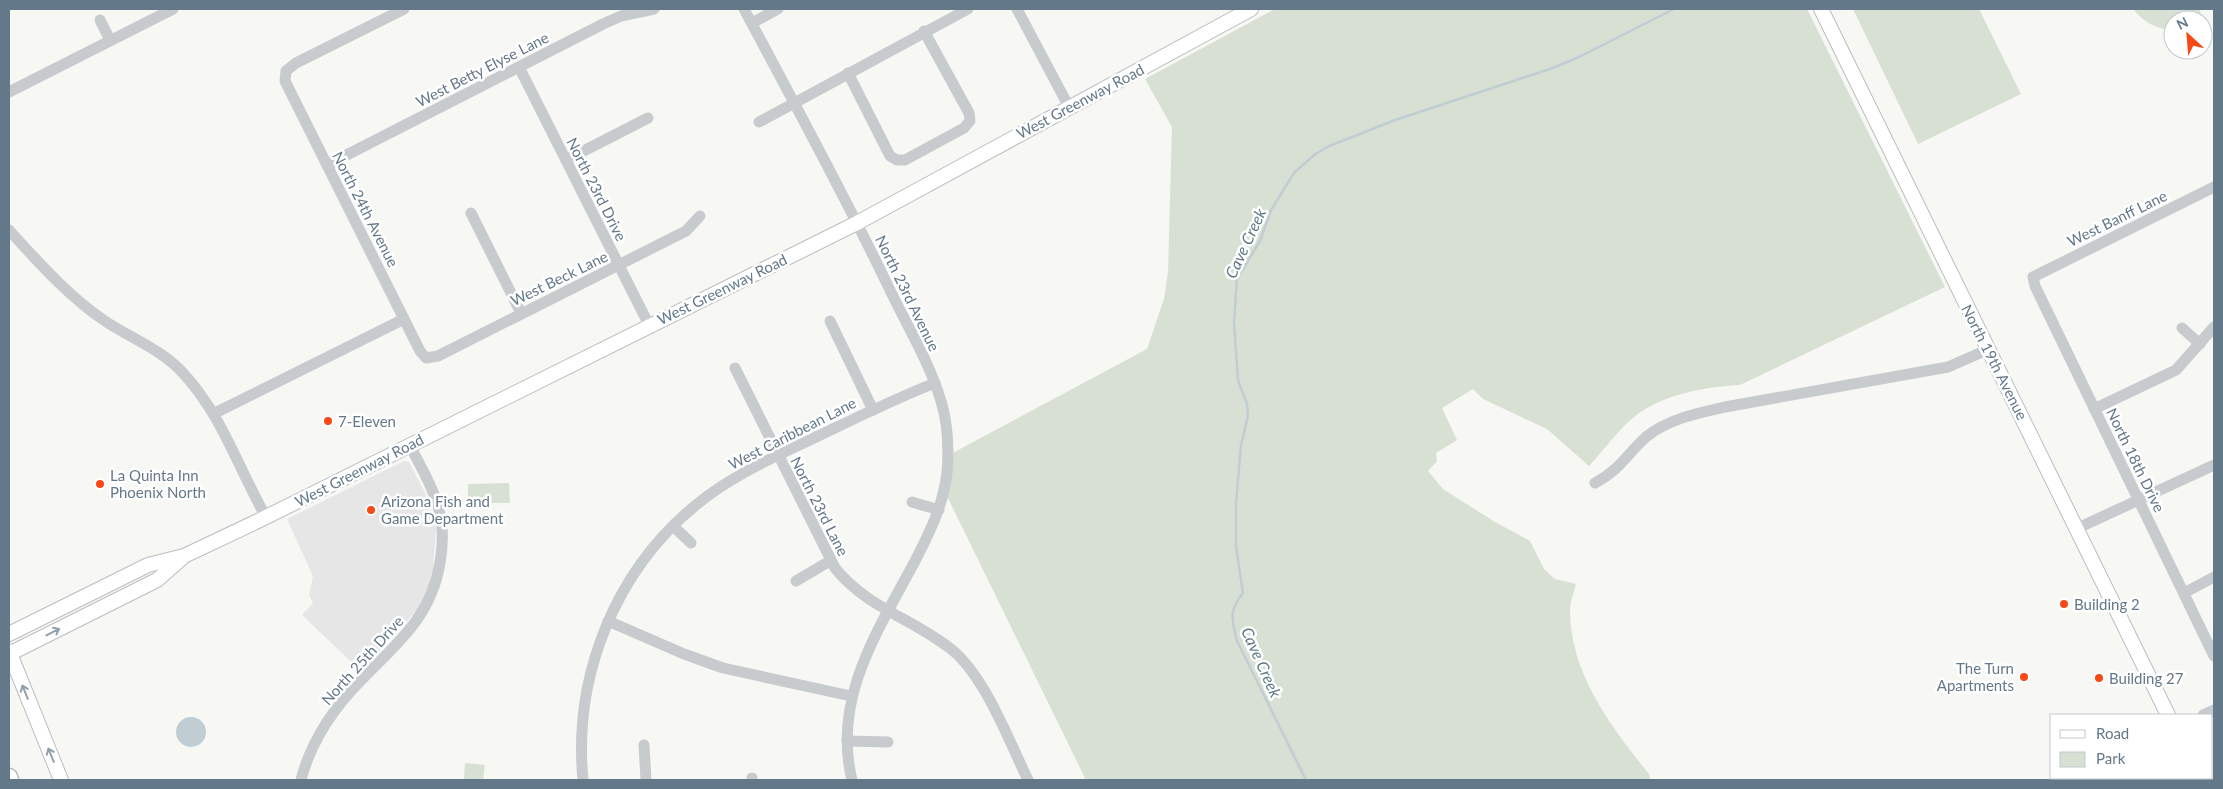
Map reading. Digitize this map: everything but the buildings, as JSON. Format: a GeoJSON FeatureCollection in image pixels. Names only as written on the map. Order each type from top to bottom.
{"type":"FeatureCollection","features":[{"type":"Feature","properties":{"kind":"main road","name":"West Greenway Road"},"geometry":{"type":"LineString","coordinates":[[9,634],[148,565],[184,556],[266,517],[409,444],[857,223],[1251,9]]}},
{"type":"Feature","properties":{"kind":"main road","name":"North 19th Avenue"},"geometry":{"type":"LineString","coordinates":[[1821,9],[2078,528],[2168,714]]}},
{"type":"Feature","properties":{"kind":"main road","name":"West Greenway Road"},"geometry":{"type":"LineString","coordinates":[[9,653],[157,580],[184,556]]}},
{"type":"Feature","properties":{"kind":"main road"},"geometry":{"type":"LineString","coordinates":[[9,653],[61,780]]}},
{"type":"Feature","properties":{"kind":"street"},"geometry":{"type":"LineString","coordinates":[[9,92],[173,9]]}},
{"type":"Feature","properties":{"kind":"street","name":"North 24th Avenue"},"geometry":{"type":"LineString","coordinates":[[404,9],[296,63],[286,71],[285,81],[420,351],[426,358]]}},
{"type":"Feature","properties":{"kind":"street","name":"West Betty Elyse Lane"},"geometry":{"type":"LineString","coordinates":[[327,165],[612,19],[654,9]]}},
{"type":"Feature","properties":{"kind":"street","name":"North 23rd Avenue"},"geometry":{"type":"LineString","coordinates":[[744,9],[857,223],[935,383],[942,404],[948,446],[947,472],[939,510],[925,542],[866,652],[851,696],[847,741],[852,780]]}},
{"type":"Feature","properties":{"kind":"street"},"geometry":{"type":"LineString","coordinates":[[752,23],[778,9]]}},
{"type":"Feature","properties":{"kind":"street"},"geometry":{"type":"LineString","coordinates":[[759,122],[924,31],[968,9]]}},
{"type":"Feature","properties":{"kind":"street"},"geometry":{"type":"LineString","coordinates":[[1017,9],[1069,107]]}},
{"type":"Feature","properties":{"kind":"street"},"geometry":{"type":"LineString","coordinates":[[100,20],[110,40]]}},
{"type":"Feature","properties":{"kind":"street"},"geometry":{"type":"LineString","coordinates":[[848,73],[890,156],[897,160],[905,160],[964,128],[970,120],[969,113],[924,31]]}},
{"type":"Feature","properties":{"kind":"street","name":"North 23rd Drive"},"geometry":{"type":"LineString","coordinates":[[518,67],[649,325]]}},
{"type":"Feature","properties":{"kind":"street"},"geometry":{"type":"LineString","coordinates":[[566,160],[648,118]]}},
{"type":"Feature","properties":{"kind":"street","name":"West Banff Lane"},"geometry":{"type":"LineString","coordinates":[[2033,277],[2214,187]]}},
{"type":"Feature","properties":{"kind":"street"},"geometry":{"type":"LineString","coordinates":[[471,213],[522,314]]}},
{"type":"Feature","properties":{"kind":"street","name":"West Beck Lane"},"geometry":{"type":"LineString","coordinates":[[426,358],[438,356],[686,231],[700,216]]}},
{"type":"Feature","properties":{"kind":"street"},"geometry":{"type":"LineString","coordinates":[[9,230],[47,272],[107,322],[150,346],[172,362],[215,414],[266,517]]}},
{"type":"Feature","properties":{"kind":"street","name":"North 18th Drive"},"geometry":{"type":"LineString","coordinates":[[2033,277],[2035,286],[2214,656]]}},
{"type":"Feature","properties":{"kind":"street"},"geometry":{"type":"LineString","coordinates":[[215,414],[404,319]]}},
{"type":"Feature","properties":{"kind":"street"},"geometry":{"type":"LineString","coordinates":[[830,321],[873,410]]}},
{"type":"Feature","properties":{"kind":"street"},"geometry":{"type":"LineString","coordinates":[[2094,409],[2167,376],[2183,364],[2214,327]]}},
{"type":"Feature","properties":{"kind":"street"},"geometry":{"type":"LineString","coordinates":[[2182,328],[2200,344]]}},
{"type":"Feature","properties":{"kind":"street"},"geometry":{"type":"LineString","coordinates":[[1595,483],[1611,474],[1645,438],[1664,425],[1689,415],[1725,406],[1948,366],[1989,349]]}},
{"type":"Feature","properties":{"kind":"street","name":"North 23rd Lane"},"geometry":{"type":"LineString","coordinates":[[735,368],[830,561],[854,590],[936,638],[957,654],[981,684],[1028,780]]}},
{"type":"Feature","properties":{"kind":"street","name":"West Caribbean Lane"},"geometry":{"type":"LineString","coordinates":[[583,780],[581,736],[585,698],[597,651],[608,621],[630,579],[649,553],[673,526],[703,499],[742,474],[873,410],[935,383]]}},
{"type":"Feature","properties":{"kind":"street","name":"North 25th Drive"},"geometry":{"type":"LineString","coordinates":[[300,780],[322,731],[336,710],[351,691],[412,628],[429,601],[438,572],[443,543],[442,527],[433,493],[409,444]]}},
{"type":"Feature","properties":{"kind":"street"},"geometry":{"type":"LineString","coordinates":[[2078,528],[2214,465]]}},
{"type":"Feature","properties":{"kind":"street"},"geometry":{"type":"LineString","coordinates":[[912,502],[939,510]]}},
{"type":"Feature","properties":{"kind":"street"},"geometry":{"type":"LineString","coordinates":[[673,526],[691,543]]}},
{"type":"Feature","properties":{"kind":"street"},"geometry":{"type":"LineString","coordinates":[[796,581],[830,561]]}},
{"type":"Feature","properties":{"kind":"street"},"geometry":{"type":"LineString","coordinates":[[2184,593],[2214,577]]}},
{"type":"Feature","properties":{"kind":"street"},"geometry":{"type":"LineString","coordinates":[[608,621],[684,654],[723,668],[851,696]]}},
{"type":"Feature","properties":{"kind":"street"},"geometry":{"type":"LineString","coordinates":[[847,741],[888,742]]}},
{"type":"Feature","properties":{"kind":"street"},"geometry":{"type":"LineString","coordinates":[[644,745],[646,780]]}},
{"type":"Feature","properties":{"kind":"shaded area"},"geometry":{"type":"Polygon","coordinates":[[[404,461],[409,462],[425,493],[432,513],[436,529],[433,571],[428,588],[417,609],[361,671],[302,615],[313,603],[309,595],[313,576],[287,519],[404,461]]]}},
{"type":"Feature","properties":{"kind":"shaded area"},"geometry":{"type":"Polygon","coordinates":[[[191,717],[202,721],[206,732],[202,743],[191,747],[180,743],[176,732],[180,721],[191,717]]]}},
{"type":"Feature","properties":{"kind":"green space"},"geometry":{"type":"Polygon","coordinates":[[[1275,9],[1807,9],[1945,287],[1740,385],[1684,393],[1645,409],[1616,434],[1589,466],[1547,429],[1483,399],[1473,389],[1442,408],[1457,440],[1436,453],[1437,461],[1428,471],[1443,489],[1495,522],[1530,541],[1544,569],[1555,579],[1576,584],[1570,607],[1572,633],[1577,656],[1595,698],[1607,718],[1649,774],[1650,780],[1086,780],[944,490],[947,456],[1147,349],[1164,299],[1168,272],[1172,127],[1145,79],[1275,9]]]}},
{"type":"Feature","properties":{"kind":"green space"},"geometry":{"type":"Polygon","coordinates":[[[1853,9],[1979,9],[2021,94],[1918,144],[1853,9]]]}},
{"type":"Feature","properties":{"kind":"green space"},"geometry":{"type":"Polygon","coordinates":[[[2133,9],[2200,9],[2163,10],[2163,28],[2142,18],[2133,9]]]}},
{"type":"Feature","properties":{"kind":"green space"},"geometry":{"type":"Polygon","coordinates":[[[509,483],[510,503],[468,503],[468,484],[509,483]]]}},
{"type":"Feature","properties":{"kind":"green space"},"geometry":{"type":"Polygon","coordinates":[[[465,763],[485,765],[483,780],[464,780],[465,763]]]}},
{"type":"Feature","properties":{"kind":"waterway","name":"Cave Creek"},"geometry":{"type":"LineString","coordinates":[[1306,780],[1237,641],[1232,616],[1235,605],[1243,593],[1236,546],[1236,503],[1241,445],[1248,416],[1247,404],[1238,380],[1234,322],[1237,279],[1260,241],[1271,210],[1294,173],[1314,155],[1327,147],[1395,120],[1550,69],[1579,57],[1674,9]]}},
{"type":"Feature","properties":{"kind":"place","name":"7-Eleven"},"geometry":{"type":"Point","coordinates":[328,421]}},
{"type":"Feature","properties":{"kind":"place","name":"La Quinta Inn Phoenix North"},"geometry":{"type":"Point","coordinates":[100,484]}},
{"type":"Feature","properties":{"kind":"place","name":"Arizona Fish and Game Department"},"geometry":{"type":"Point","coordinates":[371,510]}},
{"type":"Feature","properties":{"kind":"place","name":"Building 2"},"geometry":{"type":"Point","coordinates":[2064,604]}},
{"type":"Feature","properties":{"kind":"place","name":"The Turn Apartments"},"geometry":{"type":"Point","coordinates":[2024,677]}},
{"type":"Feature","properties":{"kind":"place","name":"Building 27"},"geometry":{"type":"Point","coordinates":[2099,678]}}]}
